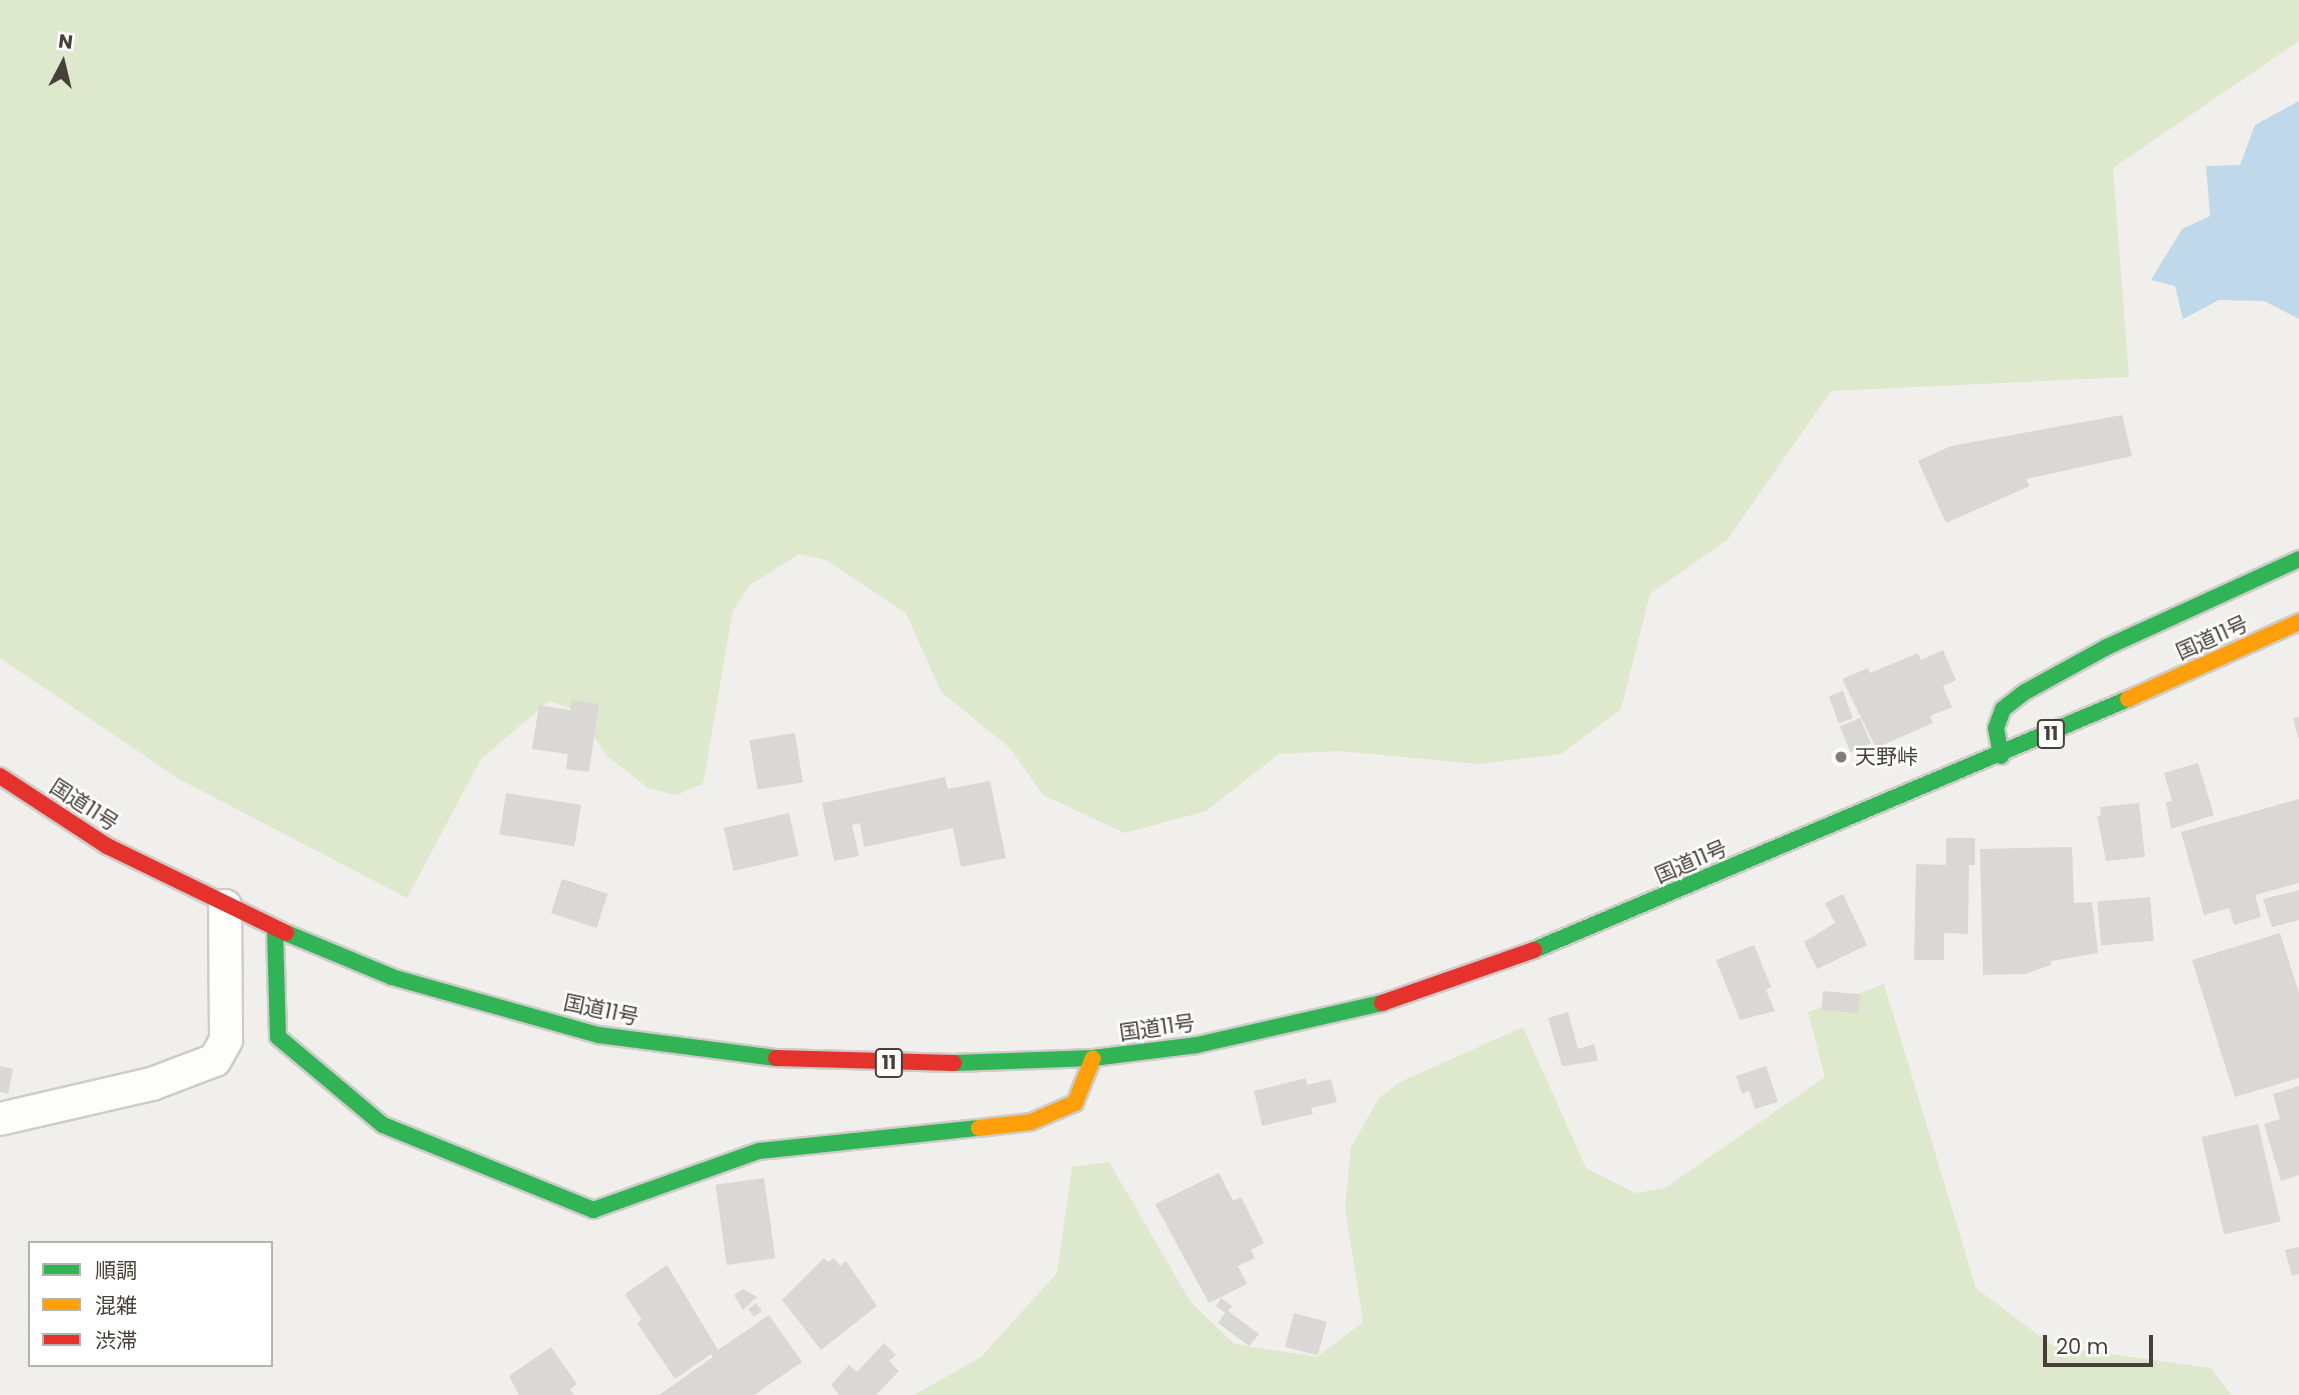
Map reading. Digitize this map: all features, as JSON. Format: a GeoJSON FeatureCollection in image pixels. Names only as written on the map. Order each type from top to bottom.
{"type":"FeatureCollection","features":[{"type":"Feature","properties":{"kind":"main road"},"geometry":{"type":"LineString","coordinates":[[2001,756],[1996,728],[2003,709],[2025,692],[2107,647],[2299,559]]}},
{"type":"Feature","properties":{"kind":"main road","name":"国道11号"},"geometry":{"type":"LineString","coordinates":[[0,776],[107,846],[275,929],[392,977],[598,1035],[784,1058],[913,1064],[1093,1058],[1197,1045],[1375,1006],[1537,949],[2001,756],[2299,622]]}},
{"type":"Feature","properties":{"kind":"main road"},"geometry":{"type":"LineString","coordinates":[[275,929],[278,1037],[383,1125],[593,1210],[759,1151],[1031,1122],[1075,1103],[1093,1058]]}},
{"type":"Feature","properties":{"kind":"street"},"geometry":{"type":"LineString","coordinates":[[0,1119],[152,1084],[215,1060],[226,1040],[225,905]]}},
{"type":"Feature","properties":{"kind":"green space"},"geometry":{"type":"Polygon","coordinates":[[[0,0],[2299,0],[2299,41],[2113,168],[2129,377],[1831,391],[1727,540],[1650,594],[1621,709],[1561,754],[1478,764],[1339,751],[1279,754],[1206,811],[1125,833],[1043,795],[1009,747],[941,692],[906,613],[826,560],[799,554],[750,585],[733,610],[703,784],[676,795],[648,788],[607,756],[576,710],[549,701],[481,759],[407,898],[179,779],[0,658],[0,0]]]}},
{"type":"Feature","properties":{"kind":"green space"},"geometry":{"type":"Polygon","coordinates":[[[1884,984],[1976,1288],[2053,1346],[2211,1368],[2231,1395],[914,1395],[981,1357],[1057,1273],[1072,1167],[1109,1162],[1190,1301],[1234,1344],[1317,1357],[1363,1322],[1345,1207],[1351,1147],[1379,1098],[1400,1082],[1523,1027],[1586,1168],[1636,1193],[1665,1188],[1825,1077],[1808,1012],[1884,984]]]}},
{"type":"Feature","properties":{"kind":"water"},"geometry":{"type":"Polygon","coordinates":[[[2299,101],[2299,319],[2264,301],[2219,300],[2183,319],[2175,286],[2151,280],[2182,229],[2210,216],[2206,166],[2240,165],[2255,125],[2299,101]]]}},
{"type":"Feature","properties":{"kind":"building"},"geometry":{"type":"Polygon","coordinates":[[[2122,415],[2132,456],[2026,479],[2030,486],[1946,523],[1918,461],[1951,446],[2122,415]]]}},
{"type":"Feature","properties":{"kind":"building"},"geometry":{"type":"Polygon","coordinates":[[[1943,650],[1956,680],[1943,686],[1952,707],[1930,716],[1933,723],[1876,748],[1842,679],[1868,668],[1870,673],[1918,653],[1921,660],[1943,650]]]}},
{"type":"Feature","properties":{"kind":"building"},"geometry":{"type":"Polygon","coordinates":[[[1843,691],[1853,718],[1839,723],[1829,696],[1843,691]]]}},
{"type":"Feature","properties":{"kind":"building"},"geometry":{"type":"Polygon","coordinates":[[[571,700],[599,704],[589,772],[566,769],[568,754],[532,749],[539,705],[570,710],[571,700]]]}},
{"type":"Feature","properties":{"kind":"building"},"geometry":{"type":"Polygon","coordinates":[[[2299,717],[2299,738],[2298,738],[2293,718],[2299,717]]]}},
{"type":"Feature","properties":{"kind":"building"},"geometry":{"type":"Polygon","coordinates":[[[1860,718],[1871,744],[1851,752],[1840,727],[1860,718]]]}},
{"type":"Feature","properties":{"kind":"building"},"geometry":{"type":"Polygon","coordinates":[[[795,733],[803,782],[757,790],[750,740],[795,733]]]}},
{"type":"Feature","properties":{"kind":"building"},"geometry":{"type":"Polygon","coordinates":[[[2198,763],[2214,815],[2171,829],[2166,802],[2172,801],[2164,773],[2198,763]]]}},
{"type":"Feature","properties":{"kind":"building"},"geometry":{"type":"Polygon","coordinates":[[[945,777],[948,789],[990,781],[1006,858],[961,867],[953,828],[864,847],[860,823],[852,825],[859,856],[834,861],[822,803],[945,777]]]}},
{"type":"Feature","properties":{"kind":"building"},"geometry":{"type":"Polygon","coordinates":[[[506,793],[581,805],[574,846],[499,834],[506,793]]]}},
{"type":"Feature","properties":{"kind":"building"},"geometry":{"type":"Polygon","coordinates":[[[2299,799],[2299,883],[2255,895],[2261,917],[2234,925],[2229,908],[2204,915],[2181,832],[2299,799]]]}},
{"type":"Feature","properties":{"kind":"building"},"geometry":{"type":"Polygon","coordinates":[[[2139,803],[2145,857],[2106,861],[2097,816],[2101,816],[2100,807],[2139,803]]]}},
{"type":"Feature","properties":{"kind":"building"},"geometry":{"type":"Polygon","coordinates":[[[789,813],[799,856],[734,871],[724,828],[789,813]]]}},
{"type":"Feature","properties":{"kind":"building"},"geometry":{"type":"Polygon","coordinates":[[[1946,838],[1975,838],[1975,865],[1969,865],[1968,934],[1944,933],[1944,960],[1914,960],[1916,864],[1946,865],[1946,838]]]}},
{"type":"Feature","properties":{"kind":"building"},"geometry":{"type":"Polygon","coordinates":[[[2072,847],[2074,903],[2092,902],[2098,953],[2051,961],[2051,965],[2025,974],[1983,975],[1980,849],[2072,847]]]}},
{"type":"Feature","properties":{"kind":"building"},"geometry":{"type":"Polygon","coordinates":[[[562,879],[608,894],[597,928],[551,913],[562,879]]]}},
{"type":"Feature","properties":{"kind":"building"},"geometry":{"type":"Polygon","coordinates":[[[2299,890],[2299,920],[2272,927],[2263,899],[2299,890]]]}},
{"type":"Feature","properties":{"kind":"building"},"geometry":{"type":"Polygon","coordinates":[[[1843,894],[1867,945],[1817,969],[1804,942],[1835,923],[1825,903],[1843,894]]]}},
{"type":"Feature","properties":{"kind":"building"},"geometry":{"type":"Polygon","coordinates":[[[2150,897],[2154,941],[2101,945],[2097,902],[2150,897]]]}},
{"type":"Feature","properties":{"kind":"building"},"geometry":{"type":"Polygon","coordinates":[[[2280,933],[2299,993],[2299,1078],[2235,1097],[2192,960],[2280,933]]]}},
{"type":"Feature","properties":{"kind":"building"},"geometry":{"type":"Polygon","coordinates":[[[1754,945],[1771,987],[1766,990],[1775,1011],[1740,1020],[1716,960],[1754,945]]]}},
{"type":"Feature","properties":{"kind":"building"},"geometry":{"type":"Polygon","coordinates":[[[1823,991],[1860,994],[1858,1013],[1821,1010],[1823,991]]]}},
{"type":"Feature","properties":{"kind":"building"},"geometry":{"type":"Polygon","coordinates":[[[1568,1012],[1578,1049],[1594,1044],[1598,1061],[1562,1066],[1548,1018],[1568,1012]]]}},
{"type":"Feature","properties":{"kind":"building"},"geometry":{"type":"Polygon","coordinates":[[[0,1066],[13,1069],[8,1094],[0,1092],[0,1066]]]}},
{"type":"Feature","properties":{"kind":"building"},"geometry":{"type":"Polygon","coordinates":[[[1766,1066],[1778,1102],[1755,1109],[1749,1091],[1742,1094],[1736,1076],[1766,1066]]]}},
{"type":"Feature","properties":{"kind":"building"},"geometry":{"type":"Polygon","coordinates":[[[1306,1078],[1307,1085],[1331,1079],[1337,1102],[1311,1108],[1313,1114],[1262,1126],[1254,1091],[1306,1078]]]}},
{"type":"Feature","properties":{"kind":"building"},"geometry":{"type":"Polygon","coordinates":[[[2299,1086],[2299,1175],[2281,1181],[2264,1124],[2280,1119],[2273,1094],[2299,1086]]]}},
{"type":"Feature","properties":{"kind":"building"},"geometry":{"type":"Polygon","coordinates":[[[2258,1124],[2280,1221],[2224,1234],[2201,1137],[2258,1124]]]}},
{"type":"Feature","properties":{"kind":"building"},"geometry":{"type":"Polygon","coordinates":[[[1219,1173],[1233,1201],[1241,1197],[1264,1243],[1251,1250],[1255,1258],[1238,1266],[1247,1284],[1209,1303],[1155,1204],[1219,1173]]]}},
{"type":"Feature","properties":{"kind":"building"},"geometry":{"type":"Polygon","coordinates":[[[764,1178],[775,1258],[727,1265],[715,1185],[764,1178]]]}},
{"type":"Feature","properties":{"kind":"building"},"geometry":{"type":"Polygon","coordinates":[[[2299,1247],[2299,1274],[2292,1276],[2285,1250],[2299,1247]]]}},
{"type":"Feature","properties":{"kind":"building"},"geometry":{"type":"Polygon","coordinates":[[[824,1258],[828,1262],[834,1258],[840,1266],[846,1261],[877,1306],[821,1350],[782,1300],[824,1258]]]}},
{"type":"Feature","properties":{"kind":"building"},"geometry":{"type":"Polygon","coordinates":[[[667,1265],[718,1350],[769,1315],[802,1362],[754,1395],[659,1395],[713,1357],[711,1354],[675,1379],[637,1323],[642,1320],[625,1294],[667,1265]]]}},
{"type":"Feature","properties":{"kind":"building"},"geometry":{"type":"Polygon","coordinates":[[[743,1289],[757,1297],[743,1310],[734,1295],[743,1289]]]}},
{"type":"Feature","properties":{"kind":"building"},"geometry":{"type":"Polygon","coordinates":[[[1221,1298],[1232,1306],[1228,1311],[1259,1334],[1249,1346],[1218,1323],[1225,1313],[1216,1306],[1221,1298]]]}},
{"type":"Feature","properties":{"kind":"building"},"geometry":{"type":"Polygon","coordinates":[[[756,1303],[762,1311],[754,1317],[748,1309],[756,1303]]]}},
{"type":"Feature","properties":{"kind":"building"},"geometry":{"type":"Polygon","coordinates":[[[1294,1313],[1327,1322],[1318,1356],[1285,1347],[1294,1313]]]}},
{"type":"Feature","properties":{"kind":"building"},"geometry":{"type":"Polygon","coordinates":[[[884,1343],[896,1355],[889,1361],[899,1371],[876,1395],[839,1395],[831,1385],[849,1365],[857,1372],[884,1343]]]}},
{"type":"Feature","properties":{"kind":"building"},"geometry":{"type":"Polygon","coordinates":[[[551,1347],[577,1384],[570,1389],[574,1395],[519,1395],[509,1376],[551,1347]]]}},
{"type":"Feature","properties":{"kind":"traffic: fast"},"geometry":{"type":"LineString","coordinates":[[2001,756],[1996,728],[2003,709],[2025,692],[2107,647],[2299,559]]}},
{"type":"Feature","properties":{"kind":"traffic: fast"},"geometry":{"type":"LineString","coordinates":[[1534,950],[2128,699]]}},
{"type":"Feature","properties":{"kind":"traffic: fast"},"geometry":{"type":"LineString","coordinates":[[275,929],[278,1037],[383,1125],[593,1210],[759,1151],[979,1128]]}},
{"type":"Feature","properties":{"kind":"traffic: fast"},"geometry":{"type":"LineString","coordinates":[[286,933],[392,977],[599,1035],[776,1058]]}},
{"type":"Feature","properties":{"kind":"traffic: fast"},"geometry":{"type":"LineString","coordinates":[[954,1063],[1093,1058],[1197,1045],[1382,1003]]}},
{"type":"Feature","properties":{"kind":"traffic: slow"},"geometry":{"type":"LineString","coordinates":[[2128,699],[2299,622]]}},
{"type":"Feature","properties":{"kind":"traffic: slow"},"geometry":{"type":"LineString","coordinates":[[979,1128],[1031,1122],[1075,1103],[1093,1058]]}},
{"type":"Feature","properties":{"kind":"traffic: jam"},"geometry":{"type":"LineString","coordinates":[[0,776],[107,846],[286,933]]}},
{"type":"Feature","properties":{"kind":"traffic: jam"},"geometry":{"type":"LineString","coordinates":[[1382,1003],[1534,950]]}},
{"type":"Feature","properties":{"kind":"traffic: jam"},"geometry":{"type":"LineString","coordinates":[[776,1058],[954,1063]]}},
{"type":"Feature","properties":{"kind":"place","name":"天野峠"},"geometry":{"type":"Point","coordinates":[1841,757]}}]}
